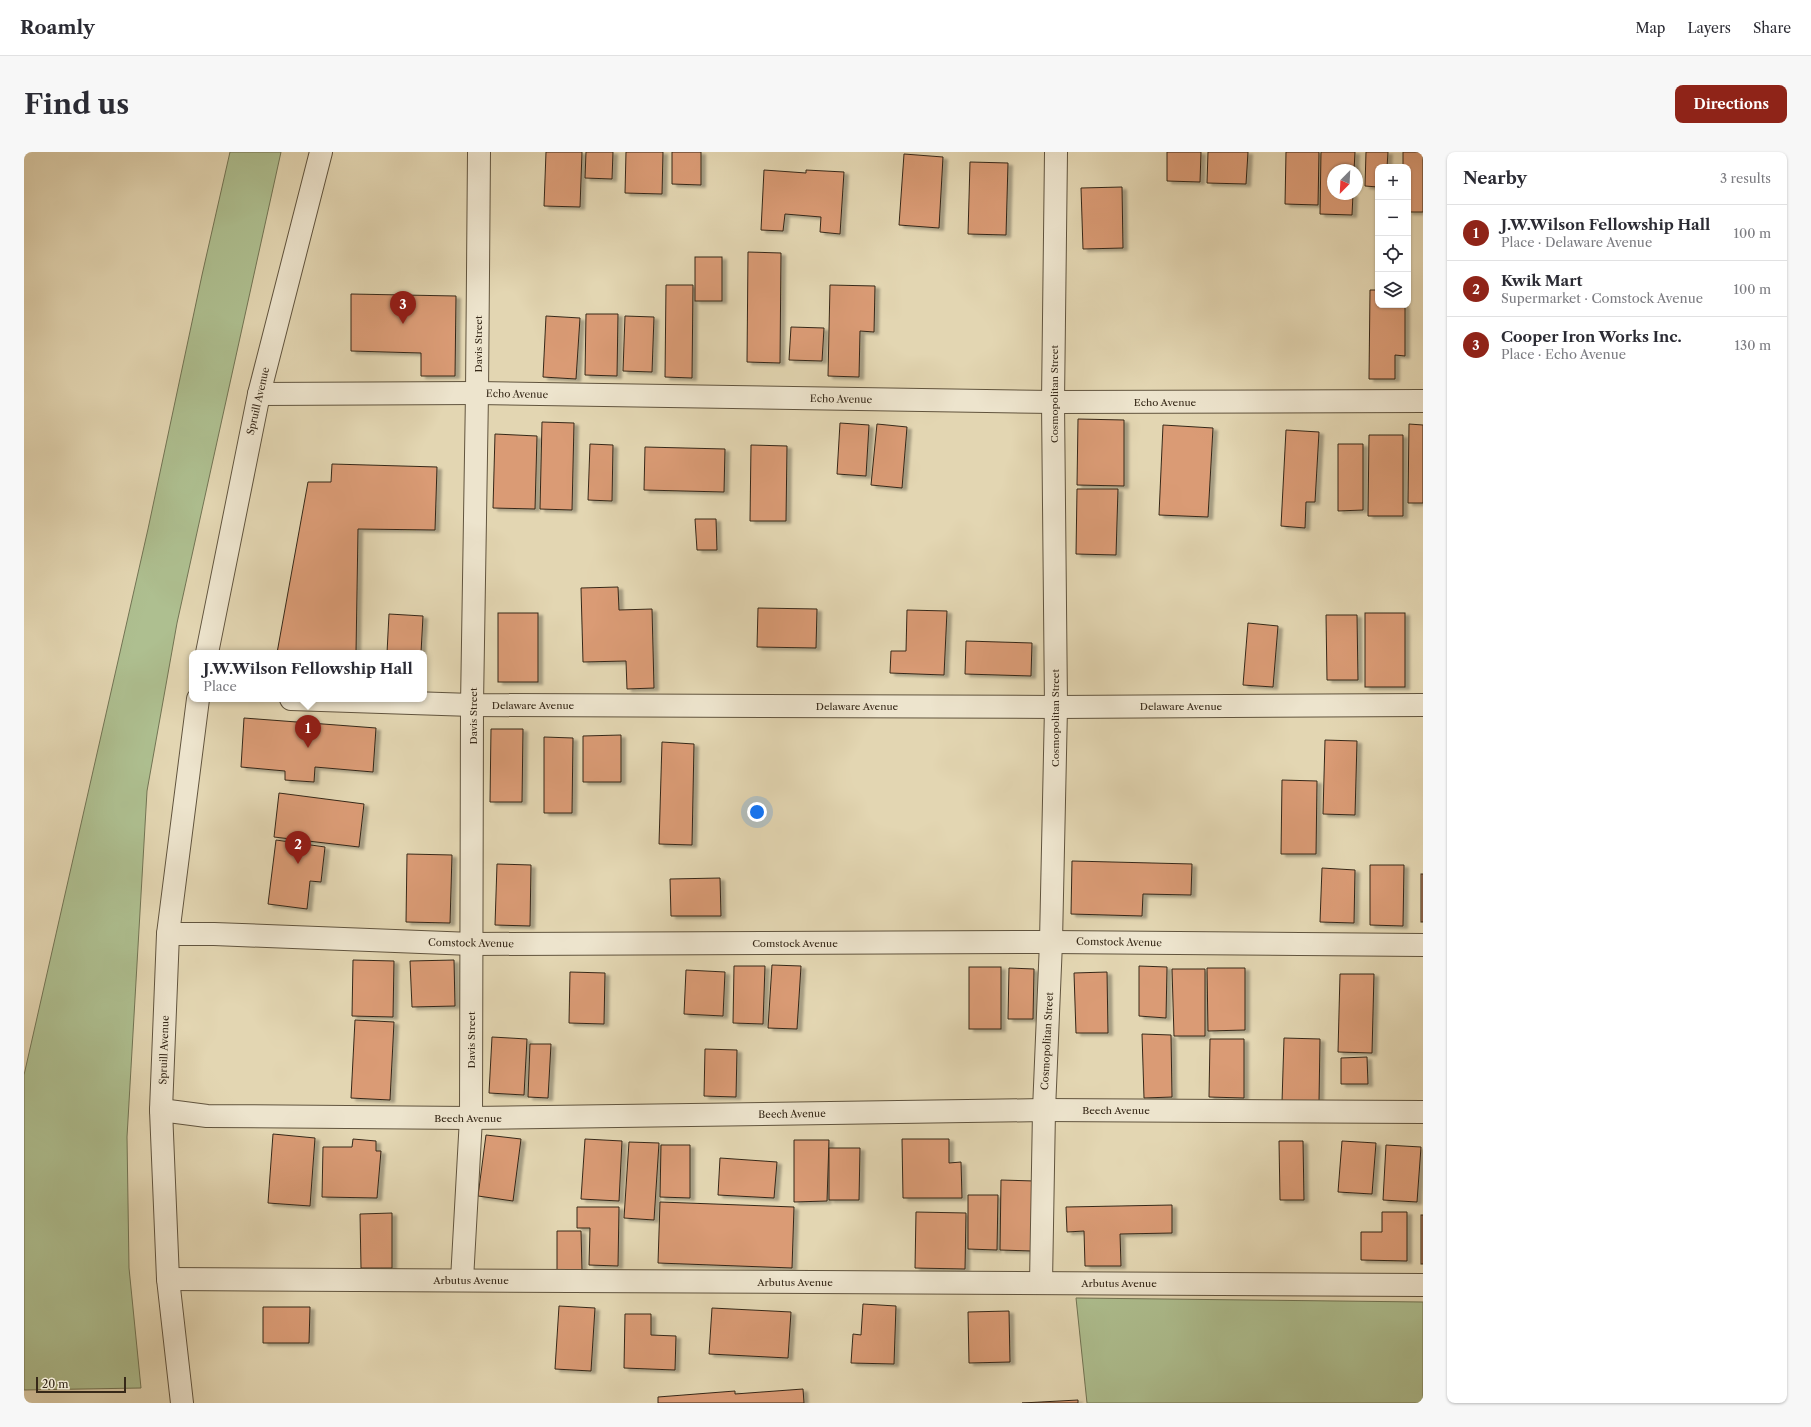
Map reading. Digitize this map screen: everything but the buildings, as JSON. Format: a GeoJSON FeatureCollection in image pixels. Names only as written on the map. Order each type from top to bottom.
{"type":"FeatureCollection","features":[{"type":"Feature","properties":{"kind":"street","name":"Spruill Avenue"},"geometry":{"type":"LineString","coordinates":[[208,650],[258,394],[320,152]]}},
{"type":"Feature","properties":{"kind":"street","name":"Davis Street"},"geometry":{"type":"LineString","coordinates":[[462,1280],[471,1118],[472,705],[479,152]]}},
{"type":"Feature","properties":{"kind":"street","name":"Cosmopolitan Street"},"geometry":{"type":"LineString","coordinates":[[1041,1283],[1044,1110],[1051,942],[1056,707],[1053,402],[1056,152]]}},
{"type":"Feature","properties":{"kind":"street","name":"Echo Avenue"},"geometry":{"type":"LineString","coordinates":[[258,394],[477,393],[1053,402],[1423,401]]}},
{"type":"Feature","properties":{"kind":"street","name":"Spruill Avenue"},"geometry":{"type":"LineString","coordinates":[[182,1403],[168,1279],[161,1110],[168,934],[198,702]]}},
{"type":"Feature","properties":{"kind":"street","name":"Delaware Avenue"},"geometry":{"type":"LineString","coordinates":[[382,702],[472,705],[1056,707],[1423,705]]}},
{"type":"Feature","properties":{"kind":"street","name":"Comstock Avenue"},"geometry":{"type":"LineString","coordinates":[[168,934],[214,934],[472,944],[1051,942],[1423,945]]}},
{"type":"Feature","properties":{"kind":"street","name":"Beech Avenue"},"geometry":{"type":"LineString","coordinates":[[161,1110],[207,1116],[471,1118],[1044,1110],[1423,1112]]}},
{"type":"Feature","properties":{"kind":"street","name":"Arbutus Avenue"},"geometry":{"type":"LineString","coordinates":[[168,1279],[1423,1285]]}},
{"type":"Feature","properties":{"kind":"green space"},"geometry":{"type":"Polygon","coordinates":[[[230,152],[281,152],[177,623],[147,791],[127,1137],[129,1268],[141,1388],[24,1390],[24,1075],[148,529],[202,275],[230,152]]]}},
{"type":"Feature","properties":{"kind":"green space"},"geometry":{"type":"Polygon","coordinates":[[[1076,1298],[1423,1302],[1423,1403],[1087,1403],[1076,1298]]]}},
{"type":"Feature","properties":{"kind":"place","name":"Cooper Iron Works Inc."},"geometry":{"type":"Point","coordinates":[403,324]}},
{"type":"Feature","properties":{"kind":"place","name":"J.W.Wilson Fellowship Hall"},"geometry":{"type":"Point","coordinates":[308,748]}},
{"type":"Feature","properties":{"kind":"place","name":"Kwik Mart"},"geometry":{"type":"Point","coordinates":[298,864]}}]}
